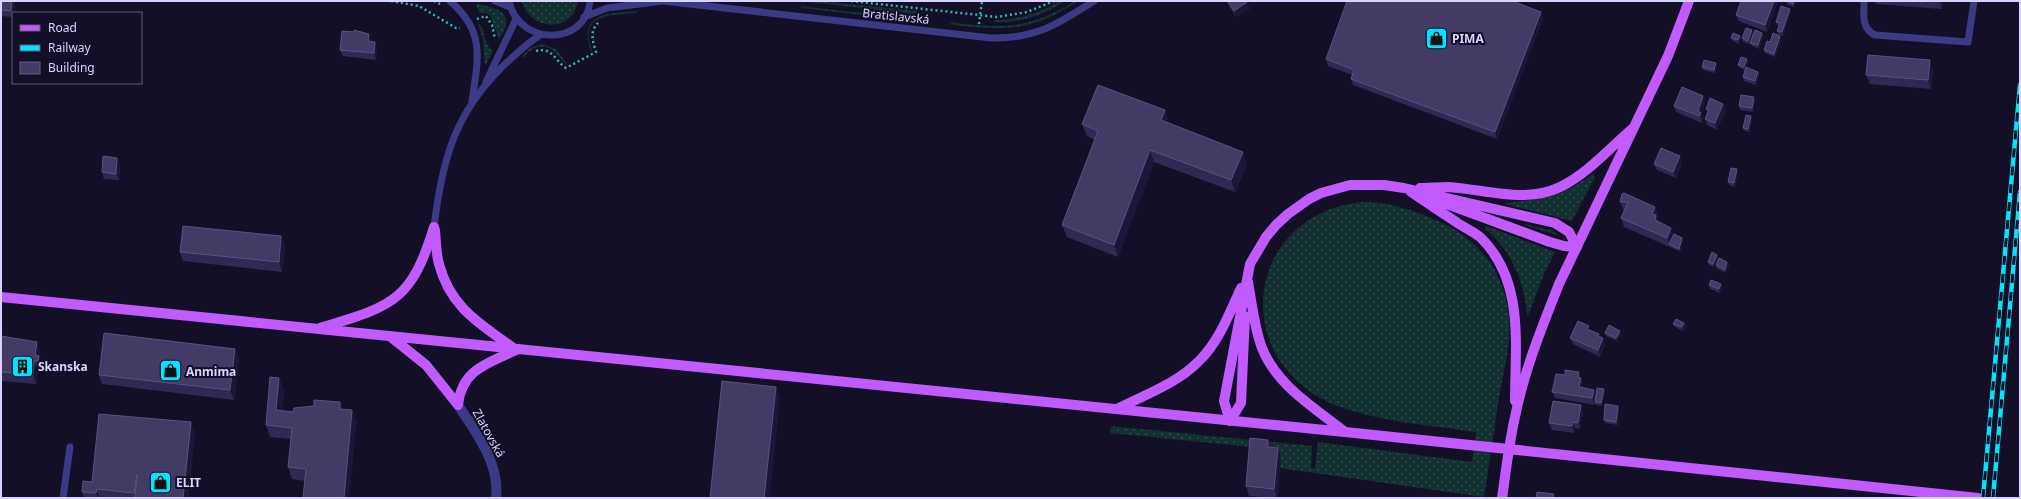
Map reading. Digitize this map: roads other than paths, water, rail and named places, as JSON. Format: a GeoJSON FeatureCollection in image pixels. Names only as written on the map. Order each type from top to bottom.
{"type":"FeatureCollection","features":[{"type":"Feature","properties":{"kind":"main road"},"geometry":{"type":"LineString","coordinates":[[1514,417],[1535,348],[1559,284],[1636,126],[1668,56],[1689,1]]}},
{"type":"Feature","properties":{"kind":"main road"},"geometry":{"type":"LineString","coordinates":[[1230,421],[1224,402],[1250,264],[1266,237],[1288,214],[1309,199],[1321,193],[1350,185],[1366,184],[1404,188],[1448,188],[1516,195],[1536,193],[1559,187],[1583,173],[1636,126]]}},
{"type":"Feature","properties":{"kind":"main road"},"geometry":{"type":"LineString","coordinates":[[1404,188],[1555,223],[1569,232],[1577,247]]}},
{"type":"Feature","properties":{"kind":"main road"},"geometry":{"type":"LineString","coordinates":[[1404,188],[1472,215],[1550,242],[1577,247]]}},
{"type":"Feature","properties":{"kind":"main road"},"geometry":{"type":"LineString","coordinates":[[1404,188],[1479,236],[1492,252],[1507,277],[1513,300],[1516,321],[1514,417],[1502,498]]}},
{"type":"Feature","properties":{"kind":"main road"},"geometry":{"type":"LineString","coordinates":[[317,330],[368,313],[387,304],[403,292],[417,273],[426,253],[434,227]]}},
{"type":"Feature","properties":{"kind":"main road"},"geometry":{"type":"LineString","coordinates":[[434,227],[439,263],[445,282],[456,301],[471,317],[516,350]]}},
{"type":"Feature","properties":{"kind":"main road"},"geometry":{"type":"LineString","coordinates":[[1116,408],[1165,385],[1184,374],[1198,362],[1212,346],[1223,327],[1247,276]]}},
{"type":"Feature","properties":{"kind":"main road"},"geometry":{"type":"LineString","coordinates":[[1230,421],[1241,403],[1247,276]]}},
{"type":"Feature","properties":{"kind":"main road"},"geometry":{"type":"LineString","coordinates":[[1247,276],[1258,335],[1262,348],[1276,373],[1298,396],[1346,432]]}},
{"type":"Feature","properties":{"kind":"main road"},"geometry":{"type":"LineString","coordinates":[[1,297],[516,350],[1116,408],[1474,446],[1946,493],[1978,498]]}},
{"type":"Feature","properties":{"kind":"main road"},"geometry":{"type":"LineString","coordinates":[[391,337],[426,365],[458,405]]}},
{"type":"Feature","properties":{"kind":"main road"},"geometry":{"type":"LineString","coordinates":[[458,405],[460,390],[468,377],[480,367],[516,350]]}},
{"type":"Feature","properties":{"kind":"main road"},"geometry":{"type":"LineString","coordinates":[[1931,498],[1946,493]]}},
{"type":"Feature","properties":{"kind":"street","name":"Zlatovská"},"geometry":{"type":"LineString","coordinates":[[458,405],[492,464],[496,476],[496,498]]}},
{"type":"Feature","properties":{"kind":"lane"},"geometry":{"type":"LineString","coordinates":[[450,1],[466,16],[475,33],[478,43],[479,56],[471,103]]}},
{"type":"Feature","properties":{"kind":"lane"},"geometry":{"type":"LineString","coordinates":[[495,1],[510,4],[516,19],[527,29],[540,35],[561,34],[571,30],[584,17],[590,1]]}},
{"type":"Feature","properties":{"kind":"lane","name":"Bratislavská"},"geometry":{"type":"LineString","coordinates":[[584,17],[607,8],[663,1],[1009,39],[1030,35],[1052,27],[1094,1]]}},
{"type":"Feature","properties":{"kind":"lane"},"geometry":{"type":"LineString","coordinates":[[1864,1],[1864,23],[1868,31],[1875,35],[1968,42],[1974,1]]}},
{"type":"Feature","properties":{"kind":"lane"},"geometry":{"type":"LineString","coordinates":[[484,85],[516,19]]}},
{"type":"Feature","properties":{"kind":"lane"},"geometry":{"type":"LineString","coordinates":[[434,227],[438,194],[445,160],[460,124],[471,103],[484,85],[522,48],[540,35]]}},
{"type":"Feature","properties":{"kind":"lane"},"geometry":{"type":"LineString","coordinates":[[63,498],[70,447]]}},
{"type":"Feature","properties":{"kind":"railway"},"geometry":{"type":"LineString","coordinates":[[1983,498],[2020,85]]}},
{"type":"Feature","properties":{"kind":"railway"},"geometry":{"type":"LineString","coordinates":[[1993,498],[2020,192]]}},
{"type":"Feature","properties":{"kind":"place","name":"PIMA"},"geometry":{"type":"Point","coordinates":[1436,38]}},
{"type":"Feature","properties":{"kind":"place","name":"Skanska"},"geometry":{"type":"Point","coordinates":[22,366]}},
{"type":"Feature","properties":{"kind":"place","name":"Anmima"},"geometry":{"type":"Point","coordinates":[171,371]}},
{"type":"Feature","properties":{"kind":"place","name":"ELIT"},"geometry":{"type":"Point","coordinates":[161,482]}}]}
